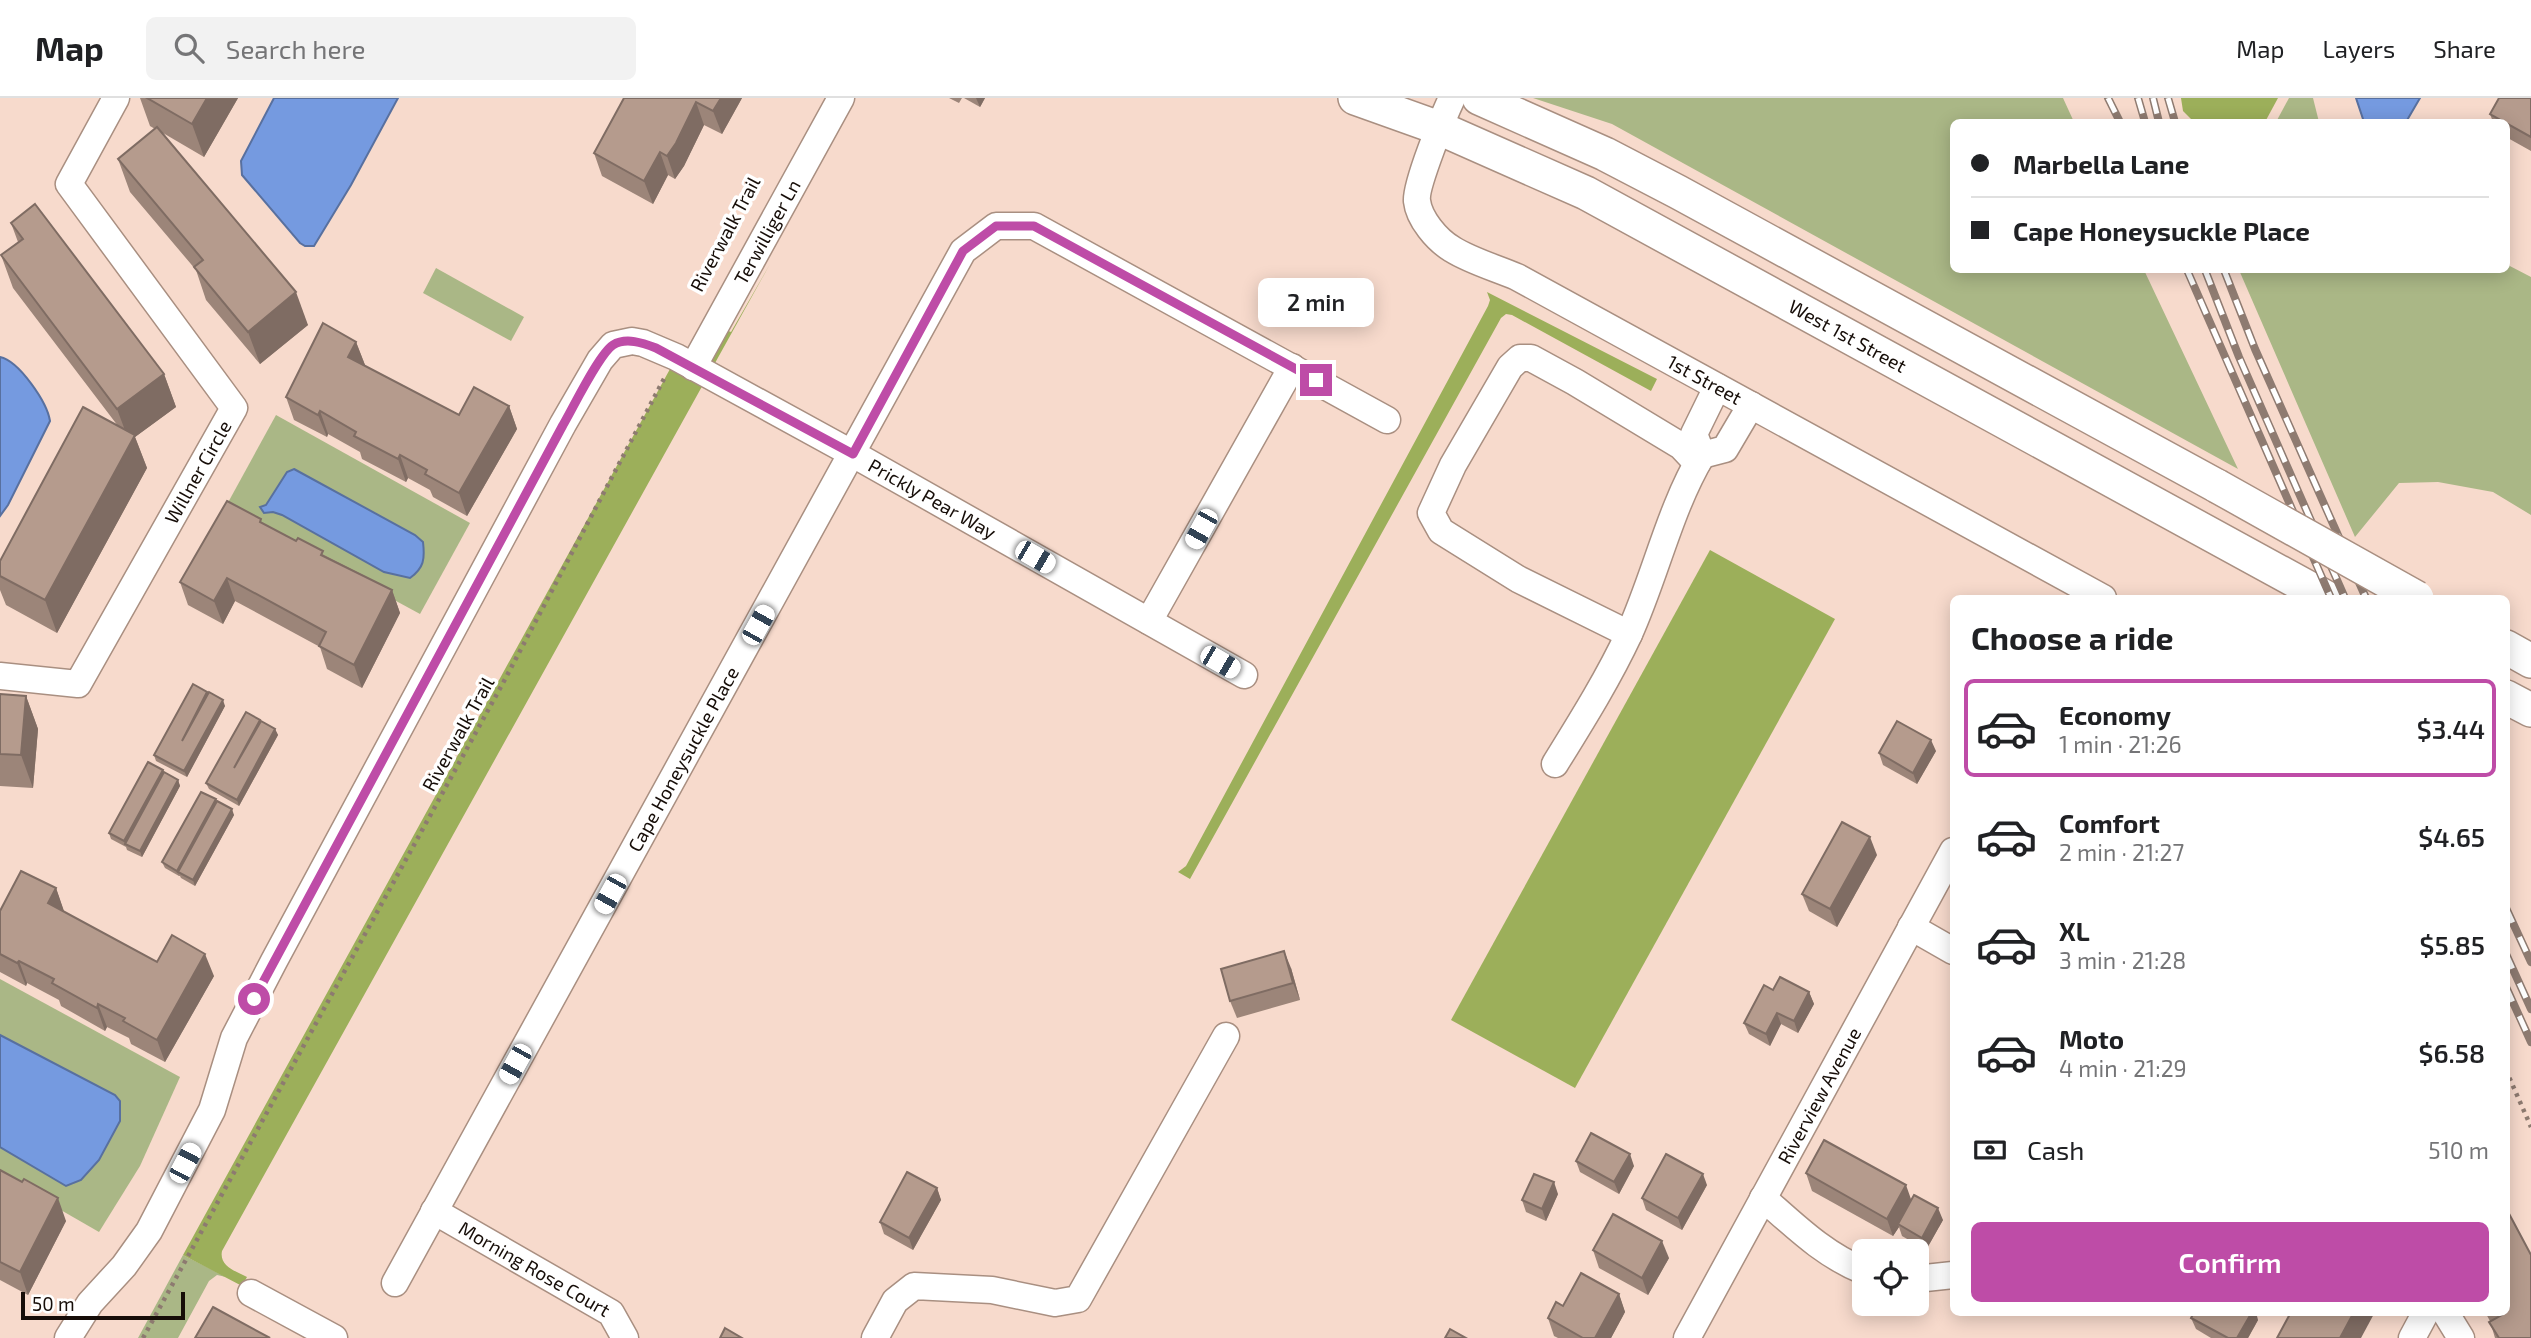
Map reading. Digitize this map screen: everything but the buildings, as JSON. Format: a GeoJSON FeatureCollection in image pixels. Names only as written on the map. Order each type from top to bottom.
{"type":"FeatureCollection","features":[{"type":"Feature","properties":{"kind":"main road","name":"West 1st Street"},"geometry":{"type":"LineString","coordinates":[[1355,98],[1445,113],[1586,193],[2322,595]]}},
{"type":"Feature","properties":{"kind":"main road"},"geometry":{"type":"LineString","coordinates":[[1479,98],[1605,154],[1678,192],[2412,595]]}},
{"type":"Feature","properties":{"kind":"main road"},"geometry":{"type":"LineString","coordinates":[[2510,649],[2531,661]]}},
{"type":"Feature","properties":{"kind":"main road"},"geometry":{"type":"LineString","coordinates":[[2510,698],[2531,710]]}},
{"type":"Feature","properties":{"kind":"street","name":"Willner Circle"},"geometry":{"type":"LineString","coordinates":[[0,677],[78,684],[233,408],[69,184],[116,98]]}},
{"type":"Feature","properties":{"kind":"street","name":"Terwilliger Ln"},"geometry":{"type":"LineString","coordinates":[[684,362],[841,98]]}},
{"type":"Feature","properties":{"kind":"street","name":"1st Street"},"geometry":{"type":"LineString","coordinates":[[1445,113],[1416,199],[1435,235],[1451,248],[1517,277],[2094,595]]}},
{"type":"Feature","properties":{"kind":"street","name":"Cape Honeysuckle Place"},"geometry":{"type":"LineString","coordinates":[[395,1283],[963,251],[996,226],[1034,226],[1387,420]]}},
{"type":"Feature","properties":{"kind":"street","name":"Prickly Pear Way"},"geometry":{"type":"LineString","coordinates":[[68,1338],[90,1303],[124,1266],[149,1231],[212,1110],[234,1038],[245,1016],[600,360],[613,345],[632,341],[643,343],[684,362],[853,454],[1244,675]]}},
{"type":"Feature","properties":{"kind":"street"},"geometry":{"type":"LineString","coordinates":[[1629,634],[1518,579],[1441,531],[1431,513],[1453,465],[1510,367],[1520,358],[1531,358],[1586,389],[1699,459]]}},
{"type":"Feature","properties":{"kind":"street"},"geometry":{"type":"LineString","coordinates":[[1149,621],[1292,367]]}},
{"type":"Feature","properties":{"kind":"street"},"geometry":{"type":"LineString","coordinates":[[1555,764],[1593,702],[1629,634],[1699,459],[1694,433],[1717,387]]}},
{"type":"Feature","properties":{"kind":"street"},"geometry":{"type":"LineString","coordinates":[[1699,459],[1725,449],[1751,405]]}},
{"type":"Feature","properties":{"kind":"street","name":"Riverview Avenue"},"geometry":{"type":"LineString","coordinates":[[1687,1338],[1950,857]]}},
{"type":"Feature","properties":{"kind":"street"},"geometry":{"type":"LineString","coordinates":[[1911,927],[1950,949]]}},
{"type":"Feature","properties":{"kind":"street"},"geometry":{"type":"LineString","coordinates":[[875,1338],[895,1301],[914,1286],[992,1290],[1055,1303],[1077,1299],[1226,1035]]}},
{"type":"Feature","properties":{"kind":"street"},"geometry":{"type":"LineString","coordinates":[[1763,1198],[1817,1245],[1852,1266]]}},
{"type":"Feature","properties":{"kind":"street","name":"Morning Rose Court"},"geometry":{"type":"LineString","coordinates":[[434,1211],[611,1313],[625,1338]]}},
{"type":"Feature","properties":{"kind":"street"},"geometry":{"type":"LineString","coordinates":[[1929,1278],[1950,1275]]}},
{"type":"Feature","properties":{"kind":"street"},"geometry":{"type":"LineString","coordinates":[[251,1293],[334,1338]]}},
{"type":"Feature","properties":{"kind":"street"},"geometry":{"type":"LineString","coordinates":[[2412,1338],[2424,1316]]}},
{"type":"Feature","properties":{"kind":"street"},"geometry":{"type":"LineString","coordinates":[[2447,1316],[2461,1338]]}},
{"type":"Feature","properties":{"kind":"path","name":"Riverwalk Trail"},"geometry":{"type":"LineString","coordinates":[[143,1338],[516,658],[684,362]]}},
{"type":"Feature","properties":{"kind":"path"},"geometry":{"type":"LineString","coordinates":[[2510,1079],[2531,1127]]}},
{"type":"Feature","properties":{"kind":"green space"},"geometry":{"type":"Polygon","coordinates":[[[1533,98],[2063,98],[2073,119],[1950,119],[1950,273],[2145,273],[2238,469],[1612,124],[1533,98]]]}},
{"type":"Feature","properties":{"kind":"green space"},"geometry":{"type":"Polygon","coordinates":[[[2181,98],[2278,98],[2267,119],[2191,119],[2183,111],[2181,98]]]}},
{"type":"Feature","properties":{"kind":"green space"},"geometry":{"type":"Polygon","coordinates":[[[2289,98],[2313,98],[2318,119],[2278,119],[2289,98]]]}},
{"type":"Feature","properties":{"kind":"green space"},"geometry":{"type":"Polygon","coordinates":[[[770,264],[222,1251],[225,1264],[247,1277],[242,1286],[183,1255],[670,369],[696,383],[726,330],[731,332],[770,264]]]}},
{"type":"Feature","properties":{"kind":"green space"},"geometry":{"type":"Polygon","coordinates":[[[2510,266],[2531,277],[2531,515],[2493,492],[2438,482],[2399,483],[2355,537],[2240,273],[2510,273],[2510,266]]]}},
{"type":"Feature","properties":{"kind":"green space"},"geometry":{"type":"Polygon","coordinates":[[[436,268],[524,317],[511,341],[423,293],[436,268]]]}},
{"type":"Feature","properties":{"kind":"green space"},"geometry":{"type":"Polygon","coordinates":[[[1487,292],[1657,379],[1651,391],[1512,315],[1506,314],[1501,318],[1190,879],[1178,872],[1186,866],[1488,306],[1490,300],[1487,292]]]}},
{"type":"Feature","properties":{"kind":"green space"},"geometry":{"type":"Polygon","coordinates":[[[276,415],[470,523],[420,614],[225,508],[276,415]]]}},
{"type":"Feature","properties":{"kind":"green space"},"geometry":{"type":"Polygon","coordinates":[[[1710,550],[1835,619],[1575,1088],[1451,1020],[1710,550]]]}},
{"type":"Feature","properties":{"kind":"green space"},"geometry":{"type":"Polygon","coordinates":[[[0,979],[180,1077],[140,1166],[99,1232],[0,1175],[0,979]]]}},
{"type":"Feature","properties":{"kind":"green space"},"geometry":{"type":"Polygon","coordinates":[[[183,1255],[226,1277],[217,1275],[209,1281],[178,1338],[138,1338],[183,1255]]]}},
{"type":"Feature","properties":{"kind":"water"},"geometry":{"type":"Polygon","coordinates":[[[274,98],[398,98],[314,246],[300,243],[242,175],[241,161],[274,98]]]}},
{"type":"Feature","properties":{"kind":"water"},"geometry":{"type":"Polygon","coordinates":[[[2356,98],[2420,98],[2408,119],[2363,119],[2356,98]]]}},
{"type":"Feature","properties":{"kind":"water"},"geometry":{"type":"Polygon","coordinates":[[[0,357],[15,366],[31,383],[44,404],[50,421],[0,516],[0,357]]]}},
{"type":"Feature","properties":{"kind":"water"},"geometry":{"type":"Polygon","coordinates":[[[294,469],[415,535],[423,542],[424,548],[418,571],[410,578],[384,572],[282,515],[264,513],[260,507],[266,505],[287,472],[294,469]]]}},
{"type":"Feature","properties":{"kind":"water"},"geometry":{"type":"Polygon","coordinates":[[[0,1035],[115,1095],[120,1101],[120,1121],[99,1160],[81,1180],[66,1186],[0,1147],[0,1035]]]}},
{"type":"Feature","properties":{"kind":"railway"},"geometry":{"type":"LineString","coordinates":[[2108,98],[2118,119]]}},
{"type":"Feature","properties":{"kind":"railway"},"geometry":{"type":"LineString","coordinates":[[2138,98],[2144,119]]}},
{"type":"Feature","properties":{"kind":"railway"},"geometry":{"type":"LineString","coordinates":[[2153,98],[2158,119]]}},
{"type":"Feature","properties":{"kind":"railway"},"geometry":{"type":"LineString","coordinates":[[2168,98],[2174,119]]}},
{"type":"Feature","properties":{"kind":"railway"},"geometry":{"type":"LineString","coordinates":[[2188,273],[2330,595]]}},
{"type":"Feature","properties":{"kind":"railway"},"geometry":{"type":"LineString","coordinates":[[2206,273],[2239,357],[2344,595]]}},
{"type":"Feature","properties":{"kind":"railway"},"geometry":{"type":"LineString","coordinates":[[2225,273],[2255,349],[2365,595]]}},
{"type":"Feature","properties":{"kind":"railway"},"geometry":{"type":"LineString","coordinates":[[2510,917],[2531,962]]}},
{"type":"Feature","properties":{"kind":"railway"},"geometry":{"type":"LineString","coordinates":[[2510,963],[2531,1009]]}},
{"type":"Feature","properties":{"kind":"railway"},"geometry":{"type":"LineString","coordinates":[[2510,996],[2531,1042]]}},
{"type":"Feature","properties":{"kind":"route"},"geometry":{"type":"LineString","coordinates":[[254,999],[563,425],[600,360],[613,345],[632,341],[643,343],[676,357],[853,454],[963,251],[996,226],[1034,226],[1316,380]]}}]}
